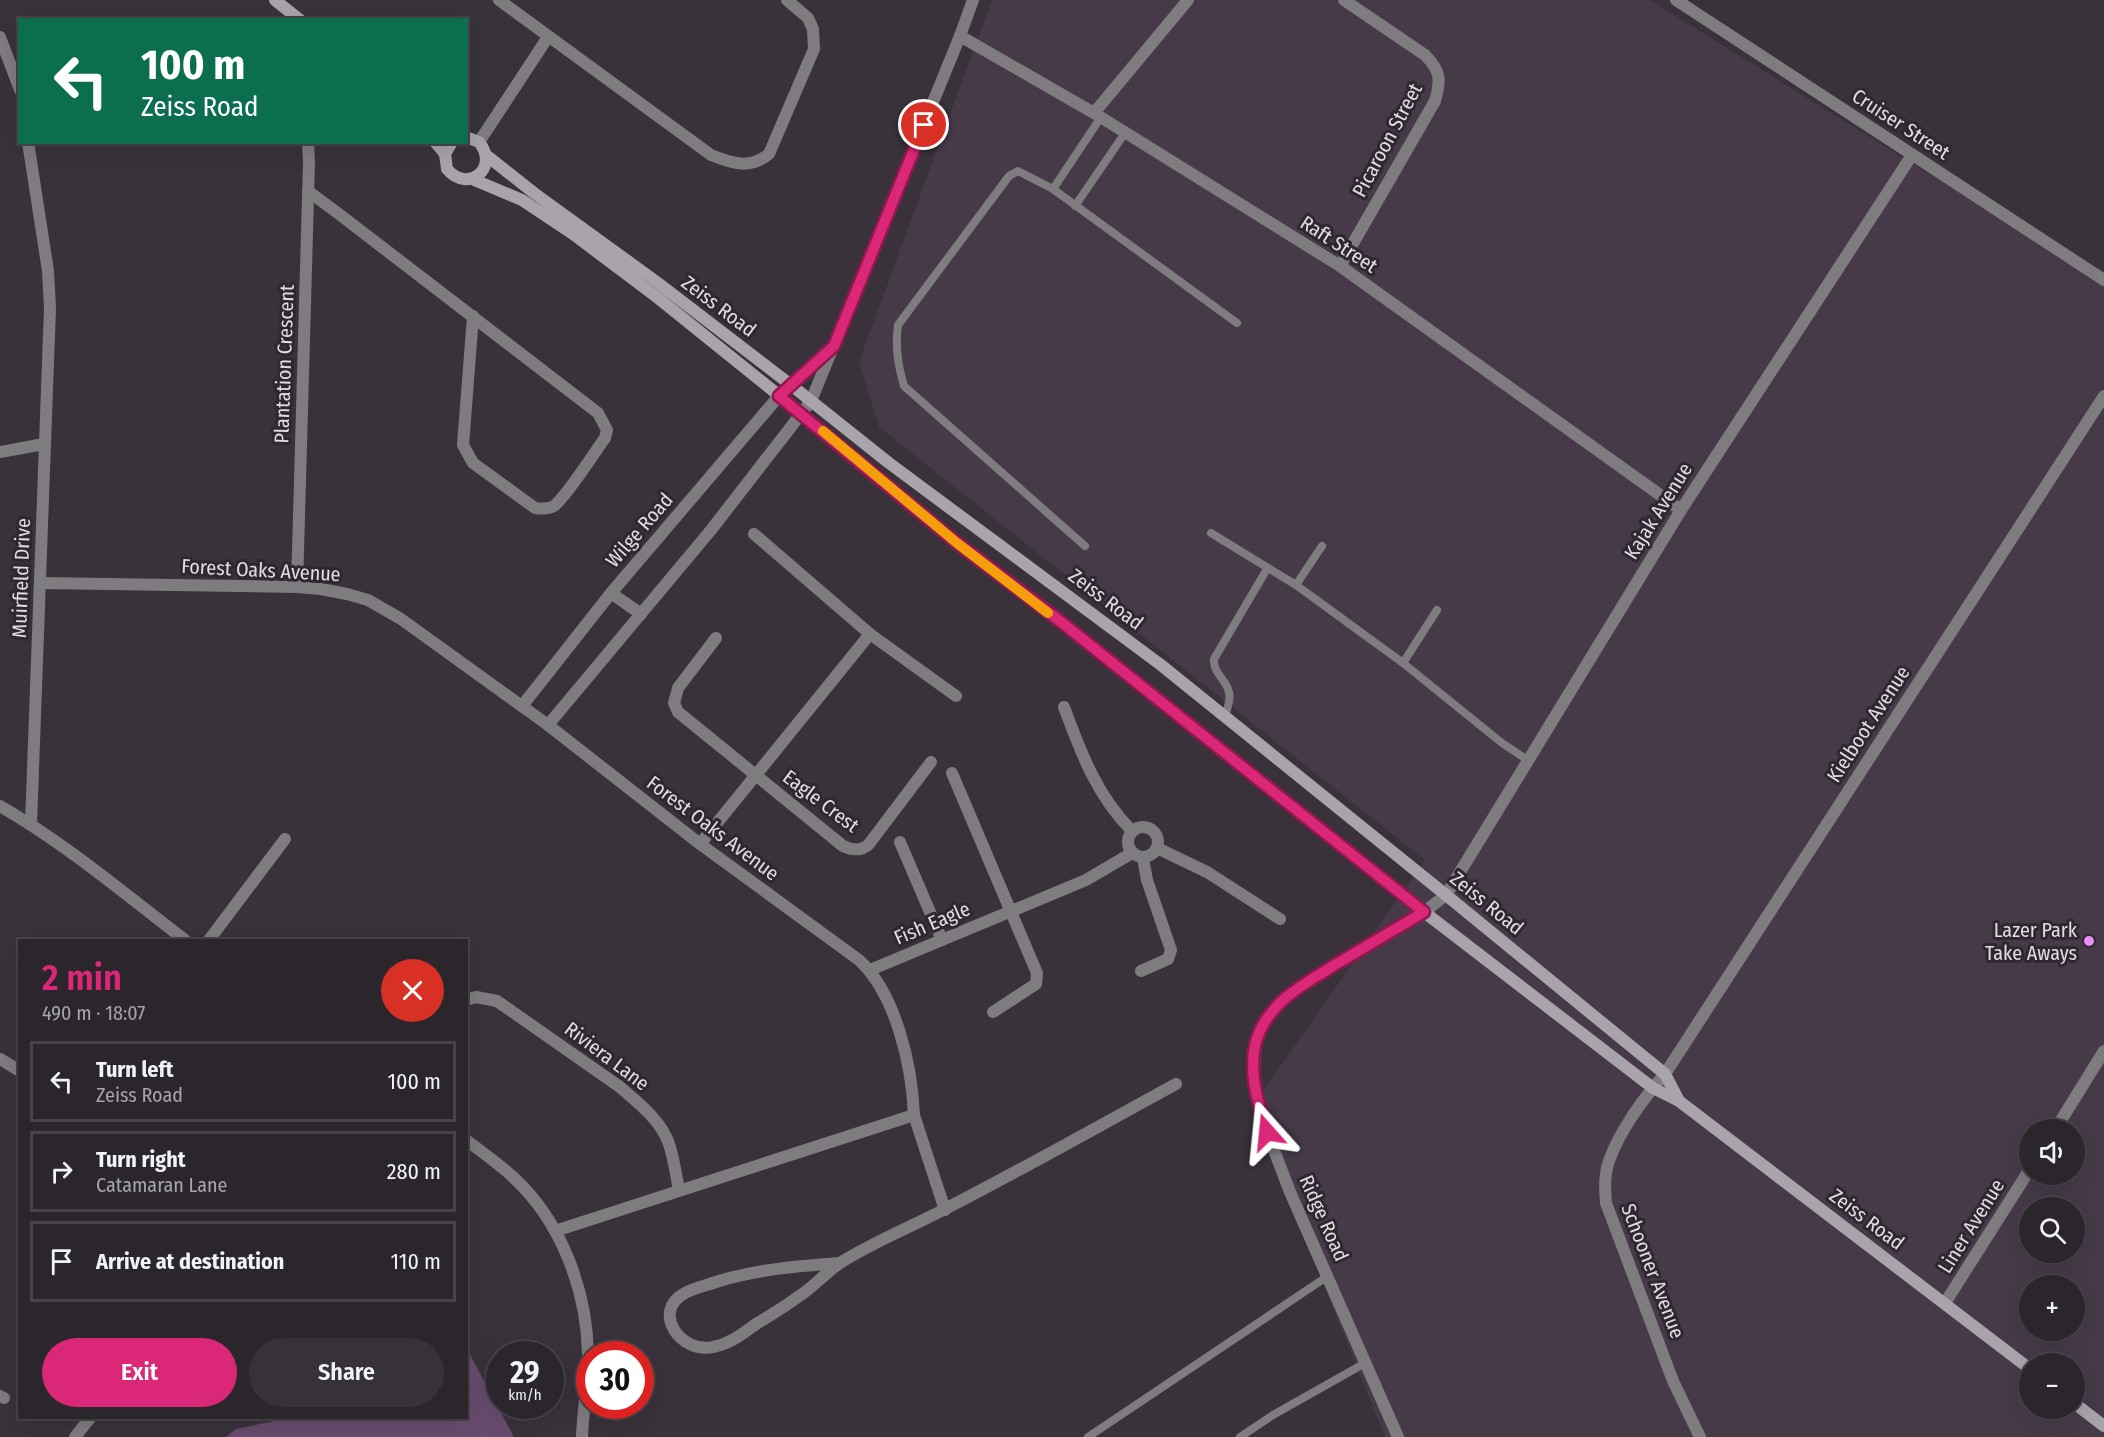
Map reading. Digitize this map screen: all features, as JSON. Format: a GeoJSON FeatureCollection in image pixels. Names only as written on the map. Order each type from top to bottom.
{"type":"FeatureCollection","features":[{"type":"Feature","properties":{"kind":"street"},"geometry":{"type":"LineString","coordinates":[[275,0],[298,18]]}},
{"type":"Feature","properties":{"kind":"street"},"geometry":{"type":"LineString","coordinates":[[500,0],[711,155],[747,165],[763,160],[769,154],[814,49],[813,29],[808,18],[787,0]]}},
{"type":"Feature","properties":{"kind":"street"},"geometry":{"type":"LineString","coordinates":[[548,725],[711,530],[811,401],[973,0]]}},
{"type":"Feature","properties":{"kind":"street"},"geometry":{"type":"LineString","coordinates":[[1097,115],[1188,0]]}},
{"type":"Feature","properties":{"kind":"street","name":"Picaroon Street"},"geometry":{"type":"LineString","coordinates":[[1340,266],[1435,100],[1439,87],[1435,65],[1425,55],[1344,0]]}},
{"type":"Feature","properties":{"kind":"street","name":"Cruiser Street"},"geometry":{"type":"LineString","coordinates":[[1676,0],[2104,280]]}},
{"type":"Feature","properties":{"kind":"street","name":"Raft Street"},"geometry":{"type":"LineString","coordinates":[[960,36],[1097,115],[1340,266],[1681,510]]}},
{"type":"Feature","properties":{"kind":"street"},"geometry":{"type":"LineString","coordinates":[[0,37],[18,82]]}},
{"type":"Feature","properties":{"kind":"street"},"geometry":{"type":"LineString","coordinates":[[480,142],[548,37]]}},
{"type":"Feature","properties":{"kind":"street"},"geometry":{"type":"LineString","coordinates":[[468,138],[480,142],[486,155],[483,169],[479,175],[472,178]]}},
{"type":"Feature","properties":{"kind":"street","name":"Muirfield Drive"},"geometry":{"type":"LineString","coordinates":[[28,144],[48,272],[50,308],[31,824]]}},
{"type":"Feature","properties":{"kind":"street","name":"Plantation Crescent"},"geometry":{"type":"LineString","coordinates":[[297,588],[308,144]]}},
{"type":"Feature","properties":{"kind":"street"},"geometry":{"type":"LineString","coordinates":[[437,144],[445,154],[451,144]]}},
{"type":"Feature","properties":{"kind":"street","name":"Zeiss Road"},"geometry":{"type":"LineString","coordinates":[[445,154],[447,169],[452,174],[465,180],[472,178],[522,200],[573,234],[658,298],[957,543],[1060,621],[1424,912],[1653,1088],[1679,1101],[2019,1360]]}},
{"type":"Feature","properties":{"kind":"street","name":"Kajak Avenue"},"geometry":{"type":"LineString","coordinates":[[1446,895],[1681,510],[1912,154]]}},
{"type":"Feature","properties":{"kind":"street","name":"Zeiss Road"},"geometry":{"type":"LineString","coordinates":[[486,155],[534,193],[658,283],[889,463],[1161,665],[1665,1074],[1679,1101]]}},
{"type":"Feature","properties":{"kind":"street"},"geometry":{"type":"LineString","coordinates":[[308,191],[472,316],[598,413],[607,430],[605,438],[553,507],[535,508],[473,463],[463,445],[462,431],[472,316]]}},
{"type":"Feature","properties":{"kind":"street","name":"Wilge Road"},"geometry":{"type":"LineString","coordinates":[[522,706],[611,593],[779,396],[834,346]]}},
{"type":"Feature","properties":{"kind":"street","name":"Kielboot Avenue"},"geometry":{"type":"LineString","coordinates":[[1653,1088],[1665,1074],[2104,396]]}},
{"type":"Feature","properties":{"kind":"street"},"geometry":{"type":"LineString","coordinates":[[0,452],[44,444]]}},
{"type":"Feature","properties":{"kind":"street"},"geometry":{"type":"LineString","coordinates":[[754,534],[870,634],[956,696]]}},
{"type":"Feature","properties":{"kind":"street","name":"Forest Oaks Avenue"},"geometry":{"type":"LineString","coordinates":[[41,583],[321,589],[368,600],[383,608],[548,725],[699,844],[870,970],[885,993],[910,1071],[915,1115],[945,1210]]}},
{"type":"Feature","properties":{"kind":"street"},"geometry":{"type":"LineString","coordinates":[[611,593],[641,614]]}},
{"type":"Feature","properties":{"kind":"street","name":"Eagle Crest"},"geometry":{"type":"LineString","coordinates":[[699,844],[870,634]]}},
{"type":"Feature","properties":{"kind":"street","name":"Eagle Crest"},"geometry":{"type":"LineString","coordinates":[[717,638],[678,688],[674,703],[678,712],[843,846],[851,850],[858,850],[869,844],[931,762]]}},
{"type":"Feature","properties":{"kind":"street"},"geometry":{"type":"LineString","coordinates":[[1064,707],[1095,783],[1109,806],[1132,831]]}},
{"type":"Feature","properties":{"kind":"street"},"geometry":{"type":"LineString","coordinates":[[952,773],[1037,973],[1036,984],[993,1012]]}},
{"type":"Feature","properties":{"kind":"street"},"geometry":{"type":"LineString","coordinates":[[0,806],[31,824],[119,888],[183,939]]}},
{"type":"Feature","properties":{"kind":"street"},"geometry":{"type":"LineString","coordinates":[[1138,855],[1149,856],[1157,848],[1158,842],[1154,831],[1143,826],[1132,831],[1127,842],[1138,855],[1171,950],[1168,959],[1141,971]]}},
{"type":"Feature","properties":{"kind":"street"},"geometry":{"type":"LineString","coordinates":[[210,939],[285,838]]}},
{"type":"Feature","properties":{"kind":"street"},"geometry":{"type":"LineString","coordinates":[[900,842],[942,940]]}},
{"type":"Feature","properties":{"kind":"street"},"geometry":{"type":"LineString","coordinates":[[1157,848],[1207,872],[1280,919]]}},
{"type":"Feature","properties":{"kind":"street","name":"Fish Eagle"},"geometry":{"type":"LineString","coordinates":[[870,970],[1086,880],[1138,855]]}},
{"type":"Feature","properties":{"kind":"street","name":"Ridge Road"},"geometry":{"type":"LineString","coordinates":[[1398,1437],[1367,1362],[1290,1192],[1257,1100],[1254,1076],[1255,1054],[1258,1034],[1267,1017],[1281,1001],[1314,978],[1424,912],[1446,895]]}},
{"type":"Feature","properties":{"kind":"street","name":"Riviera Lane"},"geometry":{"type":"LineString","coordinates":[[468,999],[476,997],[496,1001],[620,1087],[638,1103],[662,1130],[669,1144],[679,1190]]}},
{"type":"Feature","properties":{"kind":"street"},"geometry":{"type":"LineString","coordinates":[[2062,1119],[2104,1052]]}},
{"type":"Feature","properties":{"kind":"street"},"geometry":{"type":"LineString","coordinates":[[0,1059],[18,1070]]}},
{"type":"Feature","properties":{"kind":"street"},"geometry":{"type":"LineString","coordinates":[[840,1263],[764,1270],[738,1275],[692,1290],[679,1296],[672,1305],[669,1313],[671,1324],[681,1340],[692,1347],[699,1349],[721,1346],[807,1291],[840,1263],[945,1210],[1176,1084]]}},
{"type":"Feature","properties":{"kind":"street","name":"Schooner Avenue"},"geometry":{"type":"LineString","coordinates":[[1653,1088],[1624,1131],[1609,1161],[1605,1182],[1606,1203],[1673,1381],[1700,1437]]}},
{"type":"Feature","properties":{"kind":"street"},"geometry":{"type":"LineString","coordinates":[[555,1231],[915,1115]]}},
{"type":"Feature","properties":{"kind":"street"},"geometry":{"type":"LineString","coordinates":[[468,1142],[515,1178],[555,1231],[581,1296],[588,1356],[582,1437]]}},
{"type":"Feature","properties":{"kind":"street","name":"Liner Avenue"},"geometry":{"type":"LineString","coordinates":[[1945,1303],[2020,1185]]}},
{"type":"Feature","properties":{"kind":"street"},"geometry":{"type":"LineString","coordinates":[[2085,1411],[2104,1426]]}},
{"type":"Feature","properties":{"kind":"street"},"geometry":{"type":"LineString","coordinates":[[75,1437],[89,1419]]}},
{"type":"Feature","properties":{"kind":"lane"},"geometry":{"type":"LineString","coordinates":[[1053,189],[1097,115]]}},
{"type":"Feature","properties":{"kind":"lane"},"geometry":{"type":"LineString","coordinates":[[1075,206],[1125,133]]}},
{"type":"Feature","properties":{"kind":"lane"},"geometry":{"type":"LineString","coordinates":[[1085,546],[904,386],[897,363],[898,325],[1009,176],[1018,171],[1053,189],[1237,323]]}},
{"type":"Feature","properties":{"kind":"lane"},"geometry":{"type":"LineString","coordinates":[[1211,533],[1296,585],[1403,663],[1502,743],[1529,761]]}},
{"type":"Feature","properties":{"kind":"lane"},"geometry":{"type":"LineString","coordinates":[[1296,585],[1323,546]]}},
{"type":"Feature","properties":{"kind":"lane"},"geometry":{"type":"LineString","coordinates":[[1225,717],[1230,698],[1229,689],[1213,665],[1214,659],[1267,569]]}},
{"type":"Feature","properties":{"kind":"lane"},"geometry":{"type":"LineString","coordinates":[[1403,663],[1437,610]]}},
{"type":"Feature","properties":{"kind":"lane"},"geometry":{"type":"LineString","coordinates":[[1088,1437],[1328,1276]]}},
{"type":"Feature","properties":{"kind":"lane"},"geometry":{"type":"LineString","coordinates":[[1240,1437],[1273,1415],[1367,1362]]}},
{"type":"Feature","properties":{"kind":"shaded area"},"geometry":{"type":"Polygon","coordinates":[[[992,0],[1650,0],[2104,283],[2104,1437],[1385,1437],[1252,1107],[1425,860],[879,427],[859,362],[992,0]]]}},
{"type":"Feature","properties":{"kind":"shaded area"},"geometry":{"type":"Polygon","coordinates":[[[468,1351],[486,1385],[486,1419],[504,1419],[514,1437],[226,1437],[236,1429],[285,1419],[468,1419],[468,1351]]]}},
{"type":"Feature","properties":{"kind":"slow traffic"},"geometry":{"type":"LineString","coordinates":[[823,431],[957,543],[1048,613]]}},
{"type":"Feature","properties":{"kind":"place","name":"Lazer Park Take Aways"},"geometry":{"type":"Point","coordinates":[2089,941]}},
{"type":"Feature","properties":{"kind":"route"},"geometry":{"type":"LineString","coordinates":[[924,125],[834,346],[779,396],[957,543],[1060,621],[1424,912],[1314,978],[1281,1001],[1267,1017],[1258,1034],[1254,1076],[1257,1100],[1267,1132]]}}]}
